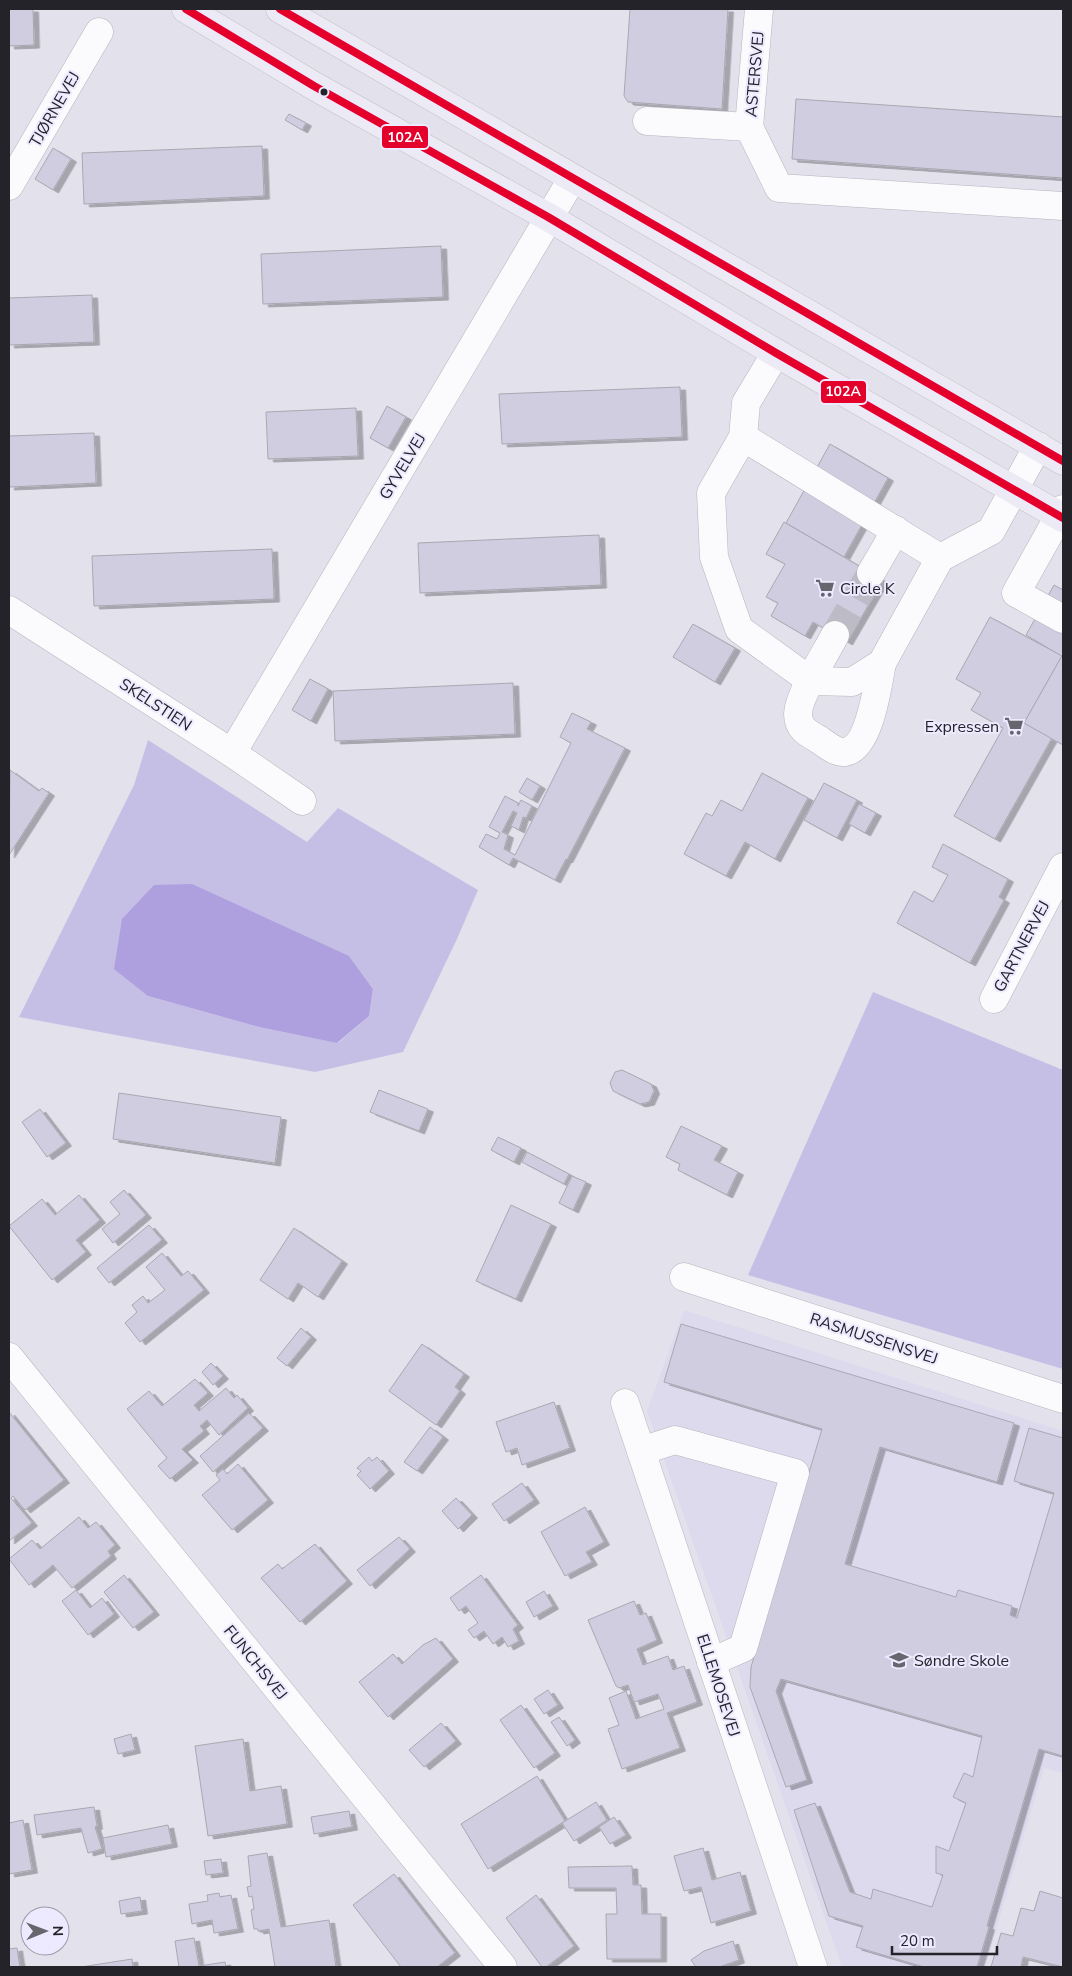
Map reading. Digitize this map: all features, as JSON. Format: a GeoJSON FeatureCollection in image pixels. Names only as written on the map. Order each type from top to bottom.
{"type":"FeatureCollection","features":[{"type":"Feature","properties":{"kind":"main road"},"geometry":{"type":"LineString","coordinates":[[186,9],[314,86],[548,217],[776,353],[1014,490],[1062,514]]}},
{"type":"Feature","properties":{"kind":"main road"},"geometry":{"type":"LineString","coordinates":[[280,9],[1063,461]]}},
{"type":"Feature","properties":{"kind":"street","name":"ASTERSVEJ"},"geometry":{"type":"LineString","coordinates":[[647,122],[750,127],[759,9]]}},
{"type":"Feature","properties":{"kind":"street","name":"TJØRNEVEJ"},"geometry":{"type":"LineString","coordinates":[[9,186],[98,32]]}},
{"type":"Feature","properties":{"kind":"street"},"geometry":{"type":"LineString","coordinates":[[750,127],[779,188],[1063,206]]}},
{"type":"Feature","properties":{"kind":"street","name":"GYVELVEJ"},"geometry":{"type":"LineString","coordinates":[[232,753],[572,179]]}},
{"type":"Feature","properties":{"kind":"street"},"geometry":{"type":"LineString","coordinates":[[776,353],[746,403],[743,437],[711,493],[714,557],[739,629],[811,681],[852,682],[882,663]]}},
{"type":"Feature","properties":{"kind":"street"},"geometry":{"type":"LineString","coordinates":[[743,437],[940,558]]}},
{"type":"Feature","properties":{"kind":"street"},"geometry":{"type":"LineString","coordinates":[[835,635],[799,706],[799,724],[804,732],[838,751],[846,752],[854,747],[873,715],[882,663],[940,558],[991,531],[1038,446]]}},
{"type":"Feature","properties":{"kind":"street"},"geometry":{"type":"LineString","coordinates":[[1062,514],[1016,593],[1063,619]]}},
{"type":"Feature","properties":{"kind":"street"},"geometry":{"type":"LineString","coordinates":[[871,573],[896,530]]}},
{"type":"Feature","properties":{"kind":"street","name":"SKELSTIEN"},"geometry":{"type":"LineString","coordinates":[[9,610],[232,753],[302,801]]}},
{"type":"Feature","properties":{"kind":"street","name":"GARTNERVEJ"},"geometry":{"type":"LineString","coordinates":[[994,999],[1063,867]]}},
{"type":"Feature","properties":{"kind":"street","name":"RASMUSSENSVEJ"},"geometry":{"type":"LineString","coordinates":[[684,1278],[1063,1398]]}},
{"type":"Feature","properties":{"kind":"street","name":"FUNCHSVEJ"},"geometry":{"type":"LineString","coordinates":[[9,1357],[504,1967]]}},
{"type":"Feature","properties":{"kind":"street","name":"ELLEMOSEVEJ"},"geometry":{"type":"LineString","coordinates":[[625,1403],[813,1967]]}},
{"type":"Feature","properties":{"kind":"street"},"geometry":{"type":"LineString","coordinates":[[641,1451],[675,1440],[795,1473],[743,1648],[711,1662]]}},
{"type":"Feature","properties":{"kind":"shaded area"},"geometry":{"type":"Polygon","coordinates":[[[148,740],[307,842],[338,808],[478,890],[457,939],[403,1052],[315,1072],[19,1017],[134,785],[148,740]],[[349,956],[148,996],[259,1027],[338,1043],[369,1016],[373,989],[349,956]]]}},
{"type":"Feature","properties":{"kind":"shaded area"},"geometry":{"type":"Polygon","coordinates":[[[192,884],[349,956],[373,989],[369,1016],[337,1043],[259,1027],[148,996],[114,969],[122,919],[154,885],[192,884]]]}},
{"type":"Feature","properties":{"kind":"shaded area"},"geometry":{"type":"Polygon","coordinates":[[[873,992],[1063,1070],[1063,1369],[748,1275],[873,992]]]}},
{"type":"Feature","properties":{"kind":"shaded area","name":"Søndre Skole"},"geometry":{"type":"Polygon","coordinates":[[[684,1310],[1063,1431],[1063,1773],[1044,1768],[985,1967],[842,1967],[647,1411],[684,1310]]]}},
{"type":"Feature","properties":{"kind":"building"},"geometry":{"type":"Polygon","coordinates":[[[9,9],[33,9],[34,45],[9,46],[9,9]]]}},
{"type":"Feature","properties":{"kind":"building"},"geometry":{"type":"Polygon","coordinates":[[[630,9],[728,9],[722,109],[628,102],[624,96],[630,9]]]}},
{"type":"Feature","properties":{"kind":"building"},"geometry":{"type":"Polygon","coordinates":[[[796,99],[1063,117],[1063,178],[792,159],[796,99]]]}},
{"type":"Feature","properties":{"kind":"building"},"geometry":{"type":"Polygon","coordinates":[[[289,114],[306,123],[302,130],[285,120],[289,114]]]}},
{"type":"Feature","properties":{"kind":"building"},"geometry":{"type":"Polygon","coordinates":[[[262,146],[264,196],[84,204],[82,153],[262,146]]]}},
{"type":"Feature","properties":{"kind":"building"},"geometry":{"type":"Polygon","coordinates":[[[53,148],[71,159],[53,190],[35,179],[53,148]]]}},
{"type":"Feature","properties":{"kind":"building"},"geometry":{"type":"Polygon","coordinates":[[[441,246],[443,297],[263,304],[261,254],[441,246]]]}},
{"type":"Feature","properties":{"kind":"building"},"geometry":{"type":"Polygon","coordinates":[[[92,295],[94,342],[9,345],[9,298],[92,295]]]}},
{"type":"Feature","properties":{"kind":"building"},"geometry":{"type":"Polygon","coordinates":[[[680,387],[682,437],[502,444],[499,394],[680,387]]]}},
{"type":"Feature","properties":{"kind":"building"},"geometry":{"type":"Polygon","coordinates":[[[387,406],[406,417],[388,448],[370,438],[387,406]]]}},
{"type":"Feature","properties":{"kind":"building"},"geometry":{"type":"Polygon","coordinates":[[[356,408],[358,456],[268,459],[266,412],[356,408]]]}},
{"type":"Feature","properties":{"kind":"building"},"geometry":{"type":"Polygon","coordinates":[[[94,433],[96,483],[9,487],[9,436],[94,433]]]}},
{"type":"Feature","properties":{"kind":"building"},"geometry":{"type":"Polygon","coordinates":[[[830,444],[888,478],[844,557],[786,523],[830,444]]]}},
{"type":"Feature","properties":{"kind":"building","name":"Circle K"},"geometry":{"type":"Polygon","coordinates":[[[784,522],[883,580],[847,642],[813,622],[805,636],[771,616],[778,603],[766,597],[785,564],[766,554],[784,522]]]}},
{"type":"Feature","properties":{"kind":"building"},"geometry":{"type":"Polygon","coordinates":[[[599,535],[601,585],[420,593],[418,543],[599,535]]]}},
{"type":"Feature","properties":{"kind":"building"},"geometry":{"type":"Polygon","coordinates":[[[272,549],[274,599],[94,606],[92,556],[272,549]]]}},
{"type":"Feature","properties":{"kind":"building"},"geometry":{"type":"Polygon","coordinates":[[[1054,585],[1063,590],[1063,657],[1026,635],[1054,585]]]}},
{"type":"Feature","properties":{"kind":"building","name":"Expressen"},"geometry":{"type":"Polygon","coordinates":[[[990,617],[1062,656],[1024,723],[1052,738],[995,839],[954,816],[1003,728],[971,710],[981,693],[956,679],[990,617]]]}},
{"type":"Feature","properties":{"kind":"building"},"geometry":{"type":"Polygon","coordinates":[[[693,624],[735,648],[715,682],[673,657],[693,624]]]}},
{"type":"Feature","properties":{"kind":"building"},"geometry":{"type":"Polygon","coordinates":[[[1063,654],[1063,745],[1024,723],[1063,654]]]}},
{"type":"Feature","properties":{"kind":"building"},"geometry":{"type":"Polygon","coordinates":[[[310,679],[328,689],[311,721],[292,710],[310,679]]]}},
{"type":"Feature","properties":{"kind":"building"},"geometry":{"type":"Polygon","coordinates":[[[513,683],[515,734],[335,741],[333,691],[513,683]]]}},
{"type":"Feature","properties":{"kind":"building"},"geometry":{"type":"Polygon","coordinates":[[[572,713],[591,722],[587,729],[625,748],[555,880],[513,858],[509,865],[479,847],[486,834],[497,839],[500,833],[489,827],[505,796],[518,803],[518,806],[521,800],[532,806],[526,818],[523,817],[519,830],[511,826],[517,813],[513,811],[502,832],[508,835],[504,849],[515,855],[571,743],[560,737],[572,713]]]}},
{"type":"Feature","properties":{"kind":"building"},"geometry":{"type":"Polygon","coordinates":[[[10,770],[39,791],[42,788],[49,793],[9,855],[10,770]]]}},
{"type":"Feature","properties":{"kind":"building"},"geometry":{"type":"Polygon","coordinates":[[[762,773],[808,798],[775,859],[745,842],[726,876],[684,854],[706,813],[712,816],[721,800],[742,811],[762,773]]]}},
{"type":"Feature","properties":{"kind":"building"},"geometry":{"type":"Polygon","coordinates":[[[527,778],[540,786],[532,800],[519,792],[527,778]]]}},
{"type":"Feature","properties":{"kind":"building"},"geometry":{"type":"Polygon","coordinates":[[[824,783],[857,800],[837,838],[804,820],[824,783]]]}},
{"type":"Feature","properties":{"kind":"building"},"geometry":{"type":"Polygon","coordinates":[[[859,804],[876,813],[865,833],[849,824],[859,804]]]}},
{"type":"Feature","properties":{"kind":"building"},"geometry":{"type":"Polygon","coordinates":[[[943,844],[1008,879],[999,897],[1004,900],[970,963],[897,923],[914,891],[933,902],[948,875],[932,867],[943,844]]]}},
{"type":"Feature","properties":{"kind":"building"},"geometry":{"type":"Polygon","coordinates":[[[622,1070],[651,1084],[654,1091],[649,1102],[640,1104],[613,1091],[610,1083],[615,1072],[622,1070]]]}},
{"type":"Feature","properties":{"kind":"building"},"geometry":{"type":"Polygon","coordinates":[[[379,1090],[428,1109],[419,1131],[370,1112],[379,1090]]]}},
{"type":"Feature","properties":{"kind":"building"},"geometry":{"type":"Polygon","coordinates":[[[119,1093],[281,1117],[275,1163],[113,1139],[119,1093]]]}},
{"type":"Feature","properties":{"kind":"building"},"geometry":{"type":"Polygon","coordinates":[[[40,1109],[66,1143],[47,1157],[22,1122],[40,1109]]]}},
{"type":"Feature","properties":{"kind":"building"},"geometry":{"type":"Polygon","coordinates":[[[681,1126],[722,1146],[714,1160],[738,1172],[727,1195],[678,1170],[680,1164],[666,1157],[681,1126]]]}},
{"type":"Feature","properties":{"kind":"building"},"geometry":{"type":"Polygon","coordinates":[[[498,1137],[521,1148],[514,1162],[491,1150],[498,1137]]]}},
{"type":"Feature","properties":{"kind":"building"},"geometry":{"type":"Polygon","coordinates":[[[527,1152],[569,1174],[564,1184],[522,1162],[527,1152]]]}},
{"type":"Feature","properties":{"kind":"building"},"geometry":{"type":"Polygon","coordinates":[[[572,1176],[586,1182],[573,1210],[559,1203],[572,1176]]]}},
{"type":"Feature","properties":{"kind":"building"},"geometry":{"type":"Polygon","coordinates":[[[124,1190],[146,1215],[113,1243],[102,1229],[120,1214],[110,1202],[124,1190]]]}},
{"type":"Feature","properties":{"kind":"building"},"geometry":{"type":"Polygon","coordinates":[[[79,1195],[100,1220],[76,1240],[86,1252],[52,1280],[9,1226],[42,1199],[55,1215],[79,1195]]]}},
{"type":"Feature","properties":{"kind":"building"},"geometry":{"type":"Polygon","coordinates":[[[511,1205],[551,1224],[516,1299],[476,1281],[511,1205]]]}},
{"type":"Feature","properties":{"kind":"building"},"geometry":{"type":"Polygon","coordinates":[[[149,1225],[162,1240],[109,1283],[97,1268],[149,1225]]]}},
{"type":"Feature","properties":{"kind":"building"},"geometry":{"type":"Polygon","coordinates":[[[294,1228],[342,1261],[318,1297],[298,1283],[288,1299],[260,1280],[294,1228]]]}},
{"type":"Feature","properties":{"kind":"building"},"geometry":{"type":"Polygon","coordinates":[[[162,1253],[181,1276],[188,1271],[204,1290],[140,1342],[125,1323],[137,1312],[132,1305],[143,1296],[148,1303],[165,1290],[146,1267],[162,1253]]]}},
{"type":"Feature","properties":{"kind":"building"},"geometry":{"type":"Polygon","coordinates":[[[681,1324],[1014,1423],[997,1482],[880,1447],[845,1564],[956,1597],[958,1590],[1012,1606],[1010,1615],[1017,1618],[1054,1493],[1014,1481],[1029,1428],[1063,1438],[1063,1756],[1039,1749],[987,1926],[989,1927],[977,1967],[924,1967],[856,1947],[863,1926],[829,1916],[794,1810],[815,1803],[850,1892],[871,1899],[873,1889],[932,1907],[943,1875],[936,1873],[936,1846],[949,1851],[966,1803],[953,1797],[964,1773],[973,1777],[982,1736],[781,1679],[776,1691],[807,1780],[786,1787],[750,1687],[751,1667],[822,1429],[664,1382],[681,1324]]]}},
{"type":"Feature","properties":{"kind":"building"},"geometry":{"type":"Polygon","coordinates":[[[301,1328],[311,1337],[287,1366],[277,1358],[301,1328]]]}},
{"type":"Feature","properties":{"kind":"building"},"geometry":{"type":"Polygon","coordinates":[[[422,1344],[464,1374],[455,1387],[460,1391],[436,1425],[389,1391],[422,1344]]]}},
{"type":"Feature","properties":{"kind":"building"},"geometry":{"type":"Polygon","coordinates":[[[211,1363],[223,1376],[213,1385],[202,1372],[211,1363]]]}},
{"type":"Feature","properties":{"kind":"building"},"geometry":{"type":"Polygon","coordinates":[[[195,1379],[208,1393],[194,1405],[199,1411],[226,1388],[234,1398],[237,1395],[248,1408],[219,1435],[207,1420],[200,1426],[204,1431],[182,1449],[193,1460],[170,1479],[158,1466],[167,1458],[127,1409],[149,1391],[162,1406],[195,1379]]]}},
{"type":"Feature","properties":{"kind":"building"},"geometry":{"type":"Polygon","coordinates":[[[554,1402],[570,1448],[522,1465],[517,1448],[506,1452],[496,1422],[554,1402]]]}},
{"type":"Feature","properties":{"kind":"building"},"geometry":{"type":"Polygon","coordinates":[[[9,1412],[64,1480],[25,1510],[13,1496],[11,1498],[32,1523],[9,1541],[9,1412]]]}},
{"type":"Feature","properties":{"kind":"building"},"geometry":{"type":"Polygon","coordinates":[[[249,1413],[263,1428],[213,1472],[200,1456],[249,1413]]]}},
{"type":"Feature","properties":{"kind":"building"},"geometry":{"type":"Polygon","coordinates":[[[430,1427],[443,1437],[417,1471],[404,1462],[430,1427]]]}},
{"type":"Feature","properties":{"kind":"building"},"geometry":{"type":"Polygon","coordinates":[[[369,1457],[372,1461],[377,1457],[389,1471],[370,1489],[357,1475],[361,1471],[357,1468],[369,1457]]]}},
{"type":"Feature","properties":{"kind":"building"},"geometry":{"type":"Polygon","coordinates":[[[238,1464],[268,1500],[232,1530],[202,1495],[220,1480],[216,1475],[223,1469],[227,1474],[238,1464]]]}},
{"type":"Feature","properties":{"kind":"building"},"geometry":{"type":"Polygon","coordinates":[[[522,1483],[534,1500],[504,1521],[492,1504],[522,1483]]]}},
{"type":"Feature","properties":{"kind":"building"},"geometry":{"type":"Polygon","coordinates":[[[456,1498],[472,1515],[458,1529],[442,1511],[456,1498]]]}},
{"type":"Feature","properties":{"kind":"building"},"geometry":{"type":"Polygon","coordinates":[[[585,1507],[604,1542],[586,1552],[592,1562],[565,1576],[541,1532],[585,1507]]]}},
{"type":"Feature","properties":{"kind":"building"},"geometry":{"type":"Polygon","coordinates":[[[79,1517],[88,1528],[96,1522],[115,1545],[108,1551],[111,1556],[72,1588],[53,1565],[29,1585],[9,1559],[32,1540],[40,1549],[79,1517]]]}},
{"type":"Feature","properties":{"kind":"building"},"geometry":{"type":"Polygon","coordinates":[[[399,1537],[410,1549],[370,1586],[357,1570],[399,1537]]]}},
{"type":"Feature","properties":{"kind":"building"},"geometry":{"type":"Polygon","coordinates":[[[315,1544],[347,1581],[300,1622],[261,1578],[278,1564],[282,1569],[315,1544]]]}},
{"type":"Feature","properties":{"kind":"building"},"geometry":{"type":"Polygon","coordinates":[[[124,1575],[154,1612],[133,1628],[104,1592],[124,1575]]]}},
{"type":"Feature","properties":{"kind":"building"},"geometry":{"type":"Polygon","coordinates":[[[481,1575],[518,1625],[513,1629],[519,1641],[508,1647],[502,1637],[493,1644],[484,1631],[474,1638],[468,1630],[478,1623],[466,1606],[459,1611],[450,1598],[481,1575]]]}},
{"type":"Feature","properties":{"kind":"building"},"geometry":{"type":"Polygon","coordinates":[[[76,1590],[90,1608],[102,1598],[114,1614],[88,1635],[62,1601],[76,1590]]]}},
{"type":"Feature","properties":{"kind":"building"},"geometry":{"type":"Polygon","coordinates":[[[544,1591],[553,1606],[534,1617],[526,1602],[544,1591]]]}},
{"type":"Feature","properties":{"kind":"building"},"geometry":{"type":"Polygon","coordinates":[[[634,1601],[640,1615],[646,1613],[657,1640],[637,1649],[643,1665],[668,1656],[673,1670],[684,1666],[697,1702],[667,1713],[680,1748],[622,1769],[608,1729],[619,1725],[609,1698],[626,1691],[636,1719],[664,1709],[658,1694],[634,1702],[628,1685],[619,1688],[616,1686],[588,1620],[634,1601]]]}},
{"type":"Feature","properties":{"kind":"building"},"geometry":{"type":"Polygon","coordinates":[[[436,1638],[453,1659],[388,1717],[359,1682],[393,1654],[402,1664],[423,1645],[436,1638]]]}},
{"type":"Feature","properties":{"kind":"building"},"geometry":{"type":"Polygon","coordinates":[[[548,1690],[558,1705],[544,1714],[534,1699],[548,1690]]]}},
{"type":"Feature","properties":{"kind":"building"},"geometry":{"type":"Polygon","coordinates":[[[521,1705],[555,1753],[534,1768],[500,1720],[521,1705]]]}},
{"type":"Feature","properties":{"kind":"building"},"geometry":{"type":"Polygon","coordinates":[[[559,1717],[575,1740],[567,1746],[551,1722],[559,1717]]]}},
{"type":"Feature","properties":{"kind":"building"},"geometry":{"type":"Polygon","coordinates":[[[441,1723],[456,1741],[424,1767],[409,1750],[441,1723]]]}},
{"type":"Feature","properties":{"kind":"building"},"geometry":{"type":"Polygon","coordinates":[[[131,1734],[135,1750],[118,1754],[114,1739],[131,1734]]]}},
{"type":"Feature","properties":{"kind":"building"},"geometry":{"type":"Polygon","coordinates":[[[243,1739],[250,1791],[281,1786],[287,1824],[208,1836],[195,1746],[243,1739]]]}},
{"type":"Feature","properties":{"kind":"building"},"geometry":{"type":"Polygon","coordinates":[[[537,1776],[565,1821],[488,1869],[461,1824],[537,1776]]]}},
{"type":"Feature","properties":{"kind":"building"},"geometry":{"type":"Polygon","coordinates":[[[596,1802],[607,1820],[574,1841],[562,1823],[596,1802]]]}},
{"type":"Feature","properties":{"kind":"building"},"geometry":{"type":"Polygon","coordinates":[[[94,1807],[97,1826],[95,1827],[102,1849],[88,1853],[81,1828],[37,1835],[34,1815],[94,1807]]]}},
{"type":"Feature","properties":{"kind":"building"},"geometry":{"type":"Polygon","coordinates":[[[349,1811],[352,1827],[314,1834],[311,1817],[349,1811]]]}},
{"type":"Feature","properties":{"kind":"building"},"geometry":{"type":"Polygon","coordinates":[[[614,1817],[626,1835],[610,1844],[599,1827],[614,1817]]]}},
{"type":"Feature","properties":{"kind":"building"},"geometry":{"type":"Polygon","coordinates":[[[23,1820],[32,1870],[9,1874],[9,1823],[23,1820]]]}},
{"type":"Feature","properties":{"kind":"building"},"geometry":{"type":"Polygon","coordinates":[[[168,1825],[172,1844],[106,1857],[103,1838],[168,1825]]]}},
{"type":"Feature","properties":{"kind":"building"},"geometry":{"type":"Polygon","coordinates":[[[703,1848],[712,1880],[740,1872],[751,1911],[711,1923],[701,1887],[684,1891],[674,1856],[703,1848]]]}},
{"type":"Feature","properties":{"kind":"building"},"geometry":{"type":"Polygon","coordinates":[[[267,1853],[281,1927],[329,1920],[336,1967],[275,1967],[269,1929],[258,1931],[258,1929],[254,1929],[251,1910],[254,1909],[252,1896],[249,1897],[247,1887],[251,1886],[248,1856],[267,1853]]]}},
{"type":"Feature","properties":{"kind":"building"},"geometry":{"type":"Polygon","coordinates":[[[221,1859],[223,1873],[206,1875],[204,1861],[221,1859]]]}},
{"type":"Feature","properties":{"kind":"building"},"geometry":{"type":"Polygon","coordinates":[[[632,1866],[633,1885],[641,1885],[642,1914],[661,1914],[661,1959],[607,1959],[606,1914],[617,1914],[616,1888],[569,1888],[568,1867],[632,1866]]]}},
{"type":"Feature","properties":{"kind":"building"},"geometry":{"type":"Polygon","coordinates":[[[394,1874],[455,1953],[437,1967],[401,1967],[353,1905],[394,1874]]]}},
{"type":"Feature","properties":{"kind":"building"},"geometry":{"type":"Polygon","coordinates":[[[1040,1891],[1063,1898],[1063,1967],[1023,1957],[1021,1967],[991,1967],[1001,1933],[1013,1936],[1021,1908],[1034,1911],[1040,1891]]]}},
{"type":"Feature","properties":{"kind":"building"},"geometry":{"type":"Polygon","coordinates":[[[219,1893],[220,1897],[231,1895],[238,1929],[214,1933],[212,1920],[192,1924],[189,1904],[208,1901],[207,1895],[219,1893]]]}},
{"type":"Feature","properties":{"kind":"building"},"geometry":{"type":"Polygon","coordinates":[[[536,1895],[574,1946],[546,1967],[542,1967],[506,1918],[536,1895]]]}},
{"type":"Feature","properties":{"kind":"building"},"geometry":{"type":"Polygon","coordinates":[[[140,1897],[142,1911],[121,1914],[119,1901],[140,1897]]]}},
{"type":"Feature","properties":{"kind":"building"},"geometry":{"type":"Polygon","coordinates":[[[194,1938],[199,1966],[225,1962],[226,1967],[179,1967],[175,1941],[194,1938]]]}},
{"type":"Feature","properties":{"kind":"building"},"geometry":{"type":"Polygon","coordinates":[[[733,1941],[739,1960],[719,1967],[696,1967],[691,1960],[704,1951],[733,1941]]]}},
{"type":"Feature","properties":{"kind":"building"},"geometry":{"type":"Polygon","coordinates":[[[17,1948],[20,1967],[9,1967],[9,1949],[17,1948]]]}},
{"type":"Feature","properties":{"kind":"building"},"geometry":{"type":"Polygon","coordinates":[[[132,1959],[133,1967],[81,1967],[132,1959]]]}},
{"type":"Feature","properties":{"kind":"tunnel"},"geometry":{"type":"LineString","coordinates":[[835,635],[871,573]]}},
{"type":"Feature","properties":{"kind":"transit line","name":"102A"},"geometry":{"type":"LineString","coordinates":[[186,9],[314,86],[548,217],[776,353],[1063,518]]}},
{"type":"Feature","properties":{"kind":"transit line","name":"102A"},"geometry":{"type":"LineString","coordinates":[[280,9],[1063,461]]}},
{"type":"Feature","properties":{"kind":"place","name":"Circle K"},"geometry":{"type":"Point","coordinates":[825,588]}},
{"type":"Feature","properties":{"kind":"place","name":"Expressen"},"geometry":{"type":"Point","coordinates":[1014,726]}},
{"type":"Feature","properties":{"kind":"place","name":"Søndre Skole"},"geometry":{"type":"Point","coordinates":[899,1660]}}]}
